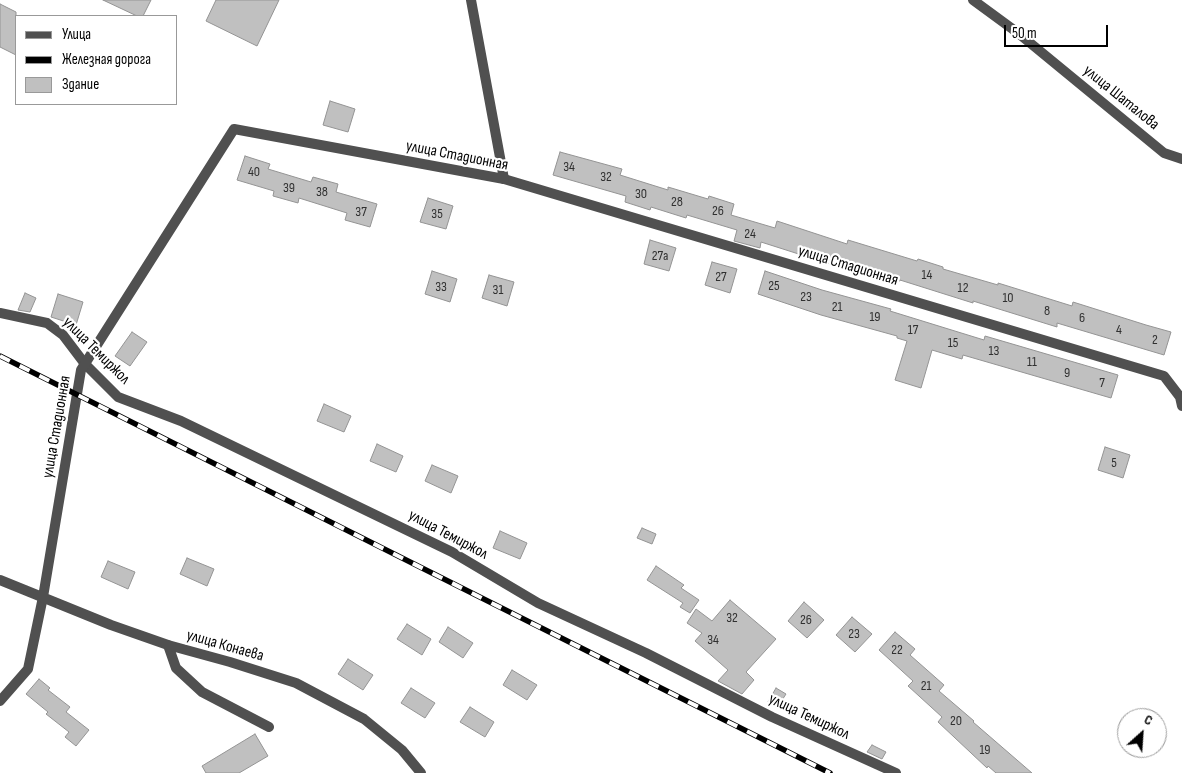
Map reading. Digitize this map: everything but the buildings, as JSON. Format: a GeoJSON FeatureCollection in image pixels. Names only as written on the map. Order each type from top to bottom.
{"type":"FeatureCollection","features":[{"type":"Feature","properties":{"kind":"street"},"geometry":{"type":"LineString","coordinates":[[471,0],[504,179]]}},
{"type":"Feature","properties":{"kind":"street","name":"улица Шаталова"},"geometry":{"type":"LineString","coordinates":[[973,0],[1018,32],[1164,152],[1182,159]]}},
{"type":"Feature","properties":{"kind":"street","name":"улица Стадионная"},"geometry":{"type":"LineString","coordinates":[[0,702],[28,669],[43,597],[81,370],[234,129],[504,179],[1164,376],[1180,398],[1182,406]]}},
{"type":"Feature","properties":{"kind":"street","name":"улица Темиржол"},"geometry":{"type":"LineString","coordinates":[[0,313],[48,323],[63,335],[85,364],[118,396],[181,421],[452,552],[538,603],[646,653],[772,717],[896,773]]}},
{"type":"Feature","properties":{"kind":"street","name":"улица Конаева"},"geometry":{"type":"LineString","coordinates":[[0,580],[111,625],[168,645],[296,684],[364,719],[402,750],[421,773]]}},
{"type":"Feature","properties":{"kind":"street"},"geometry":{"type":"LineString","coordinates":[[168,645],[176,668],[202,692],[269,727]]}},
{"type":"Feature","properties":{"kind":"railway"},"geometry":{"type":"LineString","coordinates":[[0,356],[830,773]]}}]}
